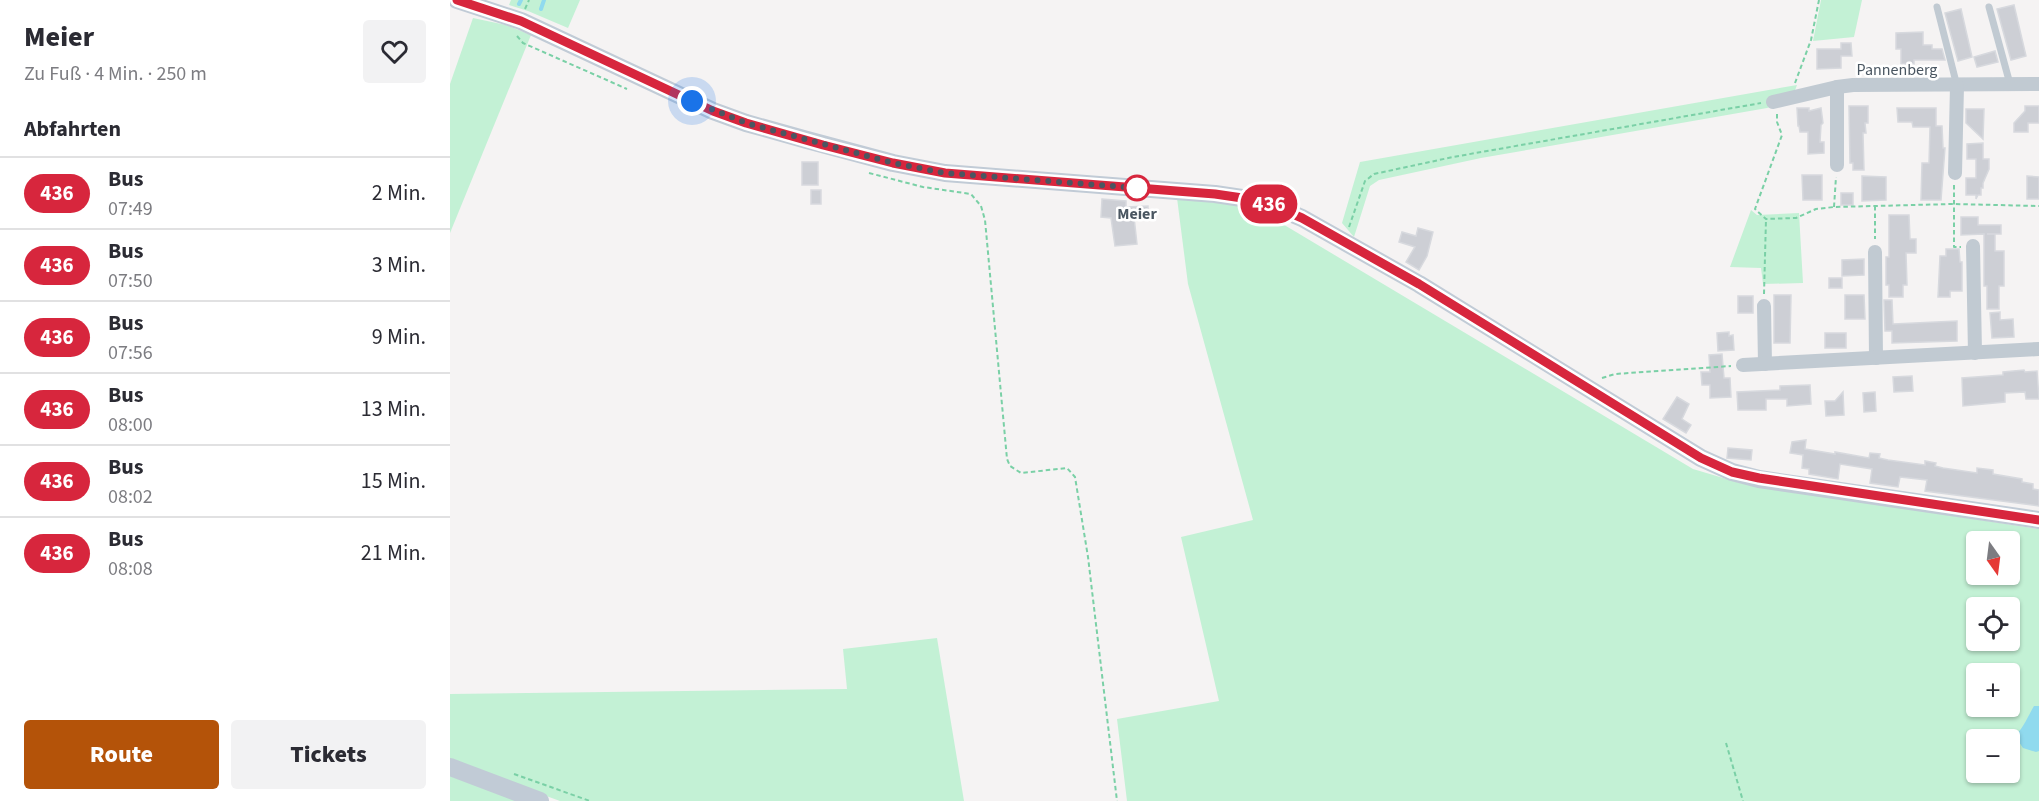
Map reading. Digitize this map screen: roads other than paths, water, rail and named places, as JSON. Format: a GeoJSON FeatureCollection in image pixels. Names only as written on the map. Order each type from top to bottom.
{"type":"FeatureCollection","features":[{"type":"Feature","properties":{"kind":"street"},"geometry":{"type":"LineString","coordinates":[[457,0],[521,21],[713,111],[746,123],[893,163],[945,173],[1215,194],[1263,201],[1302,218],[1419,284],[1701,458],[1732,472],[2039,520]]}},
{"type":"Feature","properties":{"kind":"street","name":"Pannenberg"},"geometry":{"type":"LineString","coordinates":[[1780,100],[1837,87],[2039,84]]}},
{"type":"Feature","properties":{"kind":"street","name":"Pannenberg"},"geometry":{"type":"LineString","coordinates":[[1955,173],[1957,86]]}},
{"type":"Feature","properties":{"kind":"street","name":"Pannenberg"},"geometry":{"type":"LineString","coordinates":[[1837,87],[1837,165]]}},
{"type":"Feature","properties":{"kind":"street"},"geometry":{"type":"LineString","coordinates":[[1973,246],[1975,353]]}},
{"type":"Feature","properties":{"kind":"street"},"geometry":{"type":"LineString","coordinates":[[1875,252],[1876,358]]}},
{"type":"Feature","properties":{"kind":"street"},"geometry":{"type":"LineString","coordinates":[[1764,306],[1764,364]]}},
{"type":"Feature","properties":{"kind":"street"},"geometry":{"type":"LineString","coordinates":[[1743,365],[2039,349]]}},
{"type":"Feature","properties":{"kind":"street"},"geometry":{"type":"LineString","coordinates":[[450,767],[540,801]]}},
{"type":"Feature","properties":{"kind":"lane"},"geometry":{"type":"LineString","coordinates":[[1989,7],[2010,84]]}},
{"type":"Feature","properties":{"kind":"lane"},"geometry":{"type":"LineString","coordinates":[[1937,8],[1957,86]]}},
{"type":"Feature","properties":{"kind":"water"},"geometry":{"type":"Polygon","coordinates":[[[2034,706],[2039,706],[2039,751],[2023,748],[2020,744],[2020,729],[2034,706]]]}},
{"type":"Feature","properties":{"kind":"waterway"},"geometry":{"type":"LineString","coordinates":[[519,4],[521,0]]}},
{"type":"Feature","properties":{"kind":"waterway"},"geometry":{"type":"LineString","coordinates":[[541,9],[544,0]]}},
{"type":"Feature","properties":{"kind":"place","name":"Meier"},"geometry":{"type":"Point","coordinates":[1137,188]}}]}
